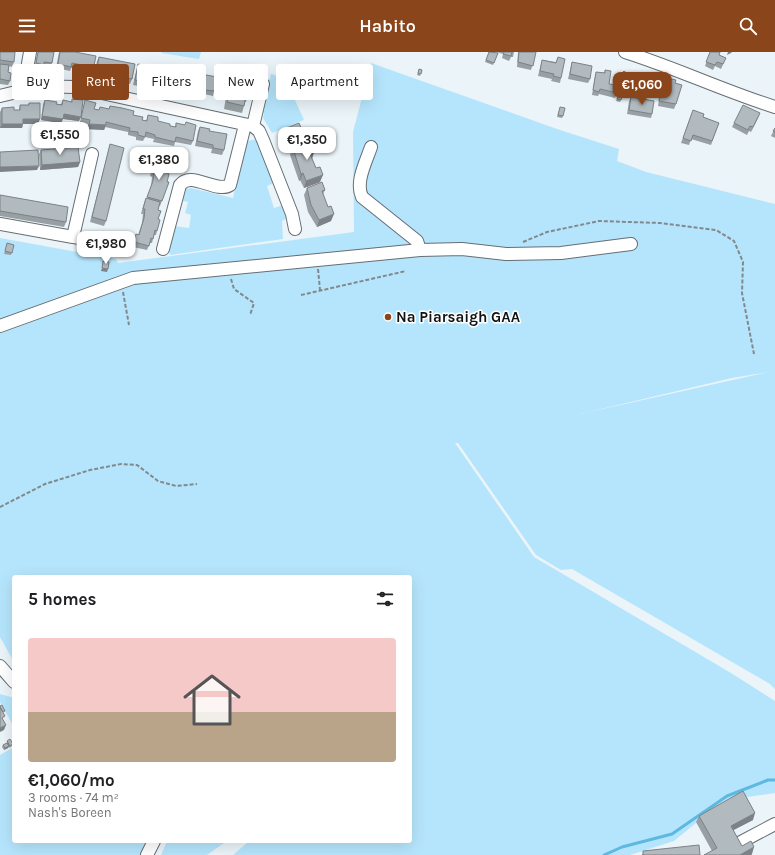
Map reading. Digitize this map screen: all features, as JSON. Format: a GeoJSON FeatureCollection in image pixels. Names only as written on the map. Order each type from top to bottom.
{"type":"FeatureCollection","features":[{"type":"Feature","properties":{"kind":"street"},"geometry":{"type":"LineString","coordinates":[[29,64],[30,52]]}},
{"type":"Feature","properties":{"kind":"street"},"geometry":{"type":"LineString","coordinates":[[625,52],[675,69],[734,93],[775,107]]}},
{"type":"Feature","properties":{"kind":"street"},"geometry":{"type":"LineString","coordinates":[[64,87],[74,87],[249,125],[258,131],[262,140],[292,214],[295,229]]}},
{"type":"Feature","properties":{"kind":"street"},"geometry":{"type":"LineString","coordinates":[[0,96],[12,93]]}},
{"type":"Feature","properties":{"kind":"street"},"geometry":{"type":"LineString","coordinates":[[163,249],[177,217],[183,182],[190,180],[222,188],[230,185],[258,100]]}},
{"type":"Feature","properties":{"kind":"street"},"geometry":{"type":"LineString","coordinates":[[371,147],[359,184],[362,197],[417,241],[420,250]]}},
{"type":"Feature","properties":{"kind":"street"},"geometry":{"type":"LineString","coordinates":[[73,237],[79,184],[92,154]]}},
{"type":"Feature","properties":{"kind":"street"},"geometry":{"type":"LineString","coordinates":[[0,224],[111,245]]}},
{"type":"Feature","properties":{"kind":"street"},"geometry":{"type":"LineString","coordinates":[[0,326],[133,278],[420,250],[462,249],[506,254],[561,253],[631,244]]}},
{"type":"Feature","properties":{"kind":"street"},"geometry":{"type":"LineString","coordinates":[[0,666],[7,680]]}},
{"type":"Feature","properties":{"kind":"street"},"geometry":{"type":"LineString","coordinates":[[741,842],[775,824]]}},
{"type":"Feature","properties":{"kind":"street"},"geometry":{"type":"LineString","coordinates":[[147,855],[153,843]]}},
{"type":"Feature","properties":{"kind":"path"},"geometry":{"type":"LineString","coordinates":[[521,244],[547,232],[598,220],[660,223],[716,230],[734,241],[743,262],[742,294],[754,354]]}},
{"type":"Feature","properties":{"kind":"path"},"geometry":{"type":"LineString","coordinates":[[316,261],[320,290]]}},
{"type":"Feature","properties":{"kind":"path"},"geometry":{"type":"LineString","coordinates":[[229,269],[234,289],[254,303],[250,315]]}},
{"type":"Feature","properties":{"kind":"path"},"geometry":{"type":"LineString","coordinates":[[300,294],[406,271]]}},
{"type":"Feature","properties":{"kind":"path"},"geometry":{"type":"LineString","coordinates":[[121,282],[129,324]]}},
{"type":"Feature","properties":{"kind":"path"},"geometry":{"type":"LineString","coordinates":[[0,507],[27,492],[51,482],[90,470],[121,464],[137,465],[158,480],[176,486],[197,484]]}},
{"type":"Feature","properties":{"kind":"shaded area"},"geometry":{"type":"Polygon","coordinates":[[[201,52],[199,59],[161,53],[201,52]]]}},
{"type":"Feature","properties":{"kind":"shaded area"},"geometry":{"type":"Polygon","coordinates":[[[371,63],[557,129],[619,149],[617,161],[646,172],[775,204],[775,689],[770,684],[572,569],[561,570],[536,555],[458,443],[455,443],[534,557],[731,673],[775,701],[775,793],[741,798],[696,823],[674,841],[630,855],[233,855],[247,843],[412,843],[412,575],[12,575],[12,658],[0,637],[0,238],[116,259],[118,263],[354,232],[353,132],[361,100],[373,100],[373,64],[371,63]],[[769,372],[732,378],[580,414],[769,372]]]}},
{"type":"Feature","properties":{"kind":"shaded area"},"geometry":{"type":"Polygon","coordinates":[[[271,74],[276,75],[276,100],[295,100],[304,120],[272,133],[263,118],[264,113],[261,113],[264,100],[268,100],[268,86],[271,74]]]}},
{"type":"Feature","properties":{"kind":"shaded area"},"geometry":{"type":"Polygon","coordinates":[[[256,140],[259,143],[274,183],[267,186],[274,208],[283,205],[288,218],[282,221],[283,239],[170,255],[168,247],[174,226],[189,228],[191,215],[185,213],[188,202],[180,200],[185,189],[191,188],[233,198],[244,147],[247,142],[256,140]]]}},
{"type":"Feature","properties":{"kind":"shaded area"},"geometry":{"type":"Polygon","coordinates":[[[0,694],[12,697],[12,723],[0,702],[0,694]]]}},
{"type":"Feature","properties":{"kind":"shaded area"},"geometry":{"type":"Polygon","coordinates":[[[12,748],[12,843],[147,843],[141,855],[0,855],[0,755],[12,748]]]}},
{"type":"Feature","properties":{"kind":"shaded area"},"geometry":{"type":"Polygon","coordinates":[[[166,843],[224,843],[207,855],[161,855],[166,843]]]}},
{"type":"Feature","properties":{"kind":"building"},"geometry":{"type":"Polygon","coordinates":[[[0,52],[15,52],[14,62],[0,60],[0,52]]]}},
{"type":"Feature","properties":{"kind":"building"},"geometry":{"type":"Polygon","coordinates":[[[38,52],[54,52],[52,63],[36,63],[38,52]]]}},
{"type":"Feature","properties":{"kind":"building"},"geometry":{"type":"Polygon","coordinates":[[[60,52],[75,52],[96,56],[94,64],[72,63],[71,67],[64,65],[64,64],[58,64],[60,52]]]}},
{"type":"Feature","properties":{"kind":"building"},"geometry":{"type":"Polygon","coordinates":[[[489,52],[498,53],[494,63],[486,60],[489,52]]]}},
{"type":"Feature","properties":{"kind":"building"},"geometry":{"type":"Polygon","coordinates":[[[504,52],[512,52],[511,56],[503,54],[504,52]]]}},
{"type":"Feature","properties":{"kind":"building"},"geometry":{"type":"Polygon","coordinates":[[[519,52],[536,52],[533,66],[518,62],[519,52]]]}},
{"type":"Feature","properties":{"kind":"building"},"geometry":{"type":"Polygon","coordinates":[[[710,52],[720,52],[719,55],[726,58],[723,64],[717,62],[715,65],[706,62],[710,52]]]}},
{"type":"Feature","properties":{"kind":"building"},"geometry":{"type":"Polygon","coordinates":[[[99,57],[135,64],[132,79],[129,78],[129,64],[98,64],[99,57]]]}},
{"type":"Feature","properties":{"kind":"building"},"geometry":{"type":"Polygon","coordinates":[[[558,57],[565,59],[561,78],[553,76],[554,74],[540,71],[542,60],[556,63],[558,57]]]}},
{"type":"Feature","properties":{"kind":"building"},"geometry":{"type":"Polygon","coordinates":[[[572,62],[592,66],[590,79],[570,74],[572,62]]]}},
{"type":"Feature","properties":{"kind":"building"},"geometry":{"type":"Polygon","coordinates":[[[0,64],[9,65],[8,72],[11,73],[10,81],[0,79],[0,64]]]}},
{"type":"Feature","properties":{"kind":"building"},"geometry":{"type":"Polygon","coordinates":[[[137,69],[137,80],[135,80],[137,69]]]}},
{"type":"Feature","properties":{"kind":"building"},"geometry":{"type":"Polygon","coordinates":[[[419,69],[422,70],[421,74],[418,73],[419,69]]]}},
{"type":"Feature","properties":{"kind":"building"},"geometry":{"type":"Polygon","coordinates":[[[605,70],[611,71],[609,84],[618,85],[617,93],[600,89],[599,92],[593,90],[596,72],[605,73],[605,70]]]}},
{"type":"Feature","properties":{"kind":"building"},"geometry":{"type":"Polygon","coordinates":[[[624,71],[630,76],[626,79],[621,74],[624,71]]]}},
{"type":"Feature","properties":{"kind":"building"},"geometry":{"type":"Polygon","coordinates":[[[206,75],[214,76],[214,91],[206,90],[206,75]]]}},
{"type":"Feature","properties":{"kind":"building"},"geometry":{"type":"Polygon","coordinates":[[[667,78],[676,80],[675,83],[682,85],[676,104],[659,101],[661,87],[663,88],[667,78]]]}},
{"type":"Feature","properties":{"kind":"building"},"geometry":{"type":"Polygon","coordinates":[[[619,92],[623,94],[621,100],[617,99],[619,92]]]}},
{"type":"Feature","properties":{"kind":"building"},"geometry":{"type":"Polygon","coordinates":[[[631,97],[654,101],[652,114],[629,110],[631,97]]]}},
{"type":"Feature","properties":{"kind":"building"},"geometry":{"type":"Polygon","coordinates":[[[45,100],[57,102],[56,104],[62,105],[63,100],[72,102],[72,100],[83,100],[81,117],[64,114],[63,119],[42,116],[45,100]]]}},
{"type":"Feature","properties":{"kind":"building"},"geometry":{"type":"Polygon","coordinates":[[[85,100],[96,103],[94,109],[99,110],[100,107],[109,109],[110,106],[134,111],[133,115],[143,117],[142,120],[147,121],[148,115],[158,117],[158,121],[170,124],[170,126],[176,127],[176,123],[185,125],[186,122],[196,125],[193,141],[176,137],[175,142],[155,137],[155,135],[146,132],[145,137],[138,135],[138,132],[129,131],[130,128],[106,122],[106,125],[89,124],[90,120],[81,118],[85,100]]]}},
{"type":"Feature","properties":{"kind":"building"},"geometry":{"type":"Polygon","coordinates":[[[227,100],[245,100],[244,106],[227,102],[227,100]]]}},
{"type":"Feature","properties":{"kind":"building"},"geometry":{"type":"Polygon","coordinates":[[[29,103],[40,103],[40,119],[23,119],[23,124],[2,124],[2,108],[14,107],[14,110],[20,110],[20,105],[29,105],[29,103]]]}},
{"type":"Feature","properties":{"kind":"building"},"geometry":{"type":"Polygon","coordinates":[[[743,105],[760,113],[753,127],[750,126],[748,130],[734,123],[743,105]]]}},
{"type":"Feature","properties":{"kind":"building"},"geometry":{"type":"Polygon","coordinates":[[[560,107],[565,108],[563,116],[558,115],[560,107]]]}},
{"type":"Feature","properties":{"kind":"building"},"geometry":{"type":"Polygon","coordinates":[[[693,110],[704,114],[703,117],[719,123],[712,141],[693,135],[691,141],[683,138],[693,110]]]}},
{"type":"Feature","properties":{"kind":"building"},"geometry":{"type":"Polygon","coordinates":[[[299,123],[306,140],[291,146],[284,129],[299,123]]]}},
{"type":"Feature","properties":{"kind":"building"},"geometry":{"type":"Polygon","coordinates":[[[200,127],[210,129],[209,131],[227,134],[224,150],[213,148],[213,145],[197,141],[200,127]]]}},
{"type":"Feature","properties":{"kind":"building"},"geometry":{"type":"Polygon","coordinates":[[[310,141],[314,152],[310,154],[316,168],[320,167],[323,175],[306,181],[303,173],[301,174],[293,148],[310,141]]]}},
{"type":"Feature","properties":{"kind":"building"},"geometry":{"type":"Polygon","coordinates":[[[110,144],[124,148],[106,221],[92,217],[110,144]]]}},
{"type":"Feature","properties":{"kind":"building"},"geometry":{"type":"Polygon","coordinates":[[[78,147],[80,162],[42,165],[41,150],[78,147]]]}},
{"type":"Feature","properties":{"kind":"building"},"geometry":{"type":"Polygon","coordinates":[[[38,150],[39,166],[0,167],[0,152],[38,150]]]}},
{"type":"Feature","properties":{"kind":"building"},"geometry":{"type":"Polygon","coordinates":[[[154,161],[169,165],[167,182],[169,182],[162,201],[147,197],[153,181],[154,172],[152,172],[154,161]]]}},
{"type":"Feature","properties":{"kind":"building"},"geometry":{"type":"Polygon","coordinates":[[[322,182],[325,190],[322,191],[328,207],[331,206],[334,214],[319,220],[311,205],[307,188],[322,182]]]}},
{"type":"Feature","properties":{"kind":"building"},"geometry":{"type":"Polygon","coordinates":[[[0,195],[68,207],[66,222],[0,211],[0,195]]]}},
{"type":"Feature","properties":{"kind":"building"},"geometry":{"type":"Polygon","coordinates":[[[146,198],[160,202],[158,210],[161,211],[158,219],[160,220],[157,231],[155,230],[153,239],[151,238],[149,246],[134,242],[136,234],[139,235],[144,218],[145,209],[143,209],[146,198]]]}},
{"type":"Feature","properties":{"kind":"building"},"geometry":{"type":"Polygon","coordinates":[[[7,243],[14,245],[12,253],[5,251],[7,243]]]}},
{"type":"Feature","properties":{"kind":"building"},"geometry":{"type":"Polygon","coordinates":[[[103,261],[109,262],[108,269],[102,268],[103,261]]]}},
{"type":"Feature","properties":{"kind":"building"},"geometry":{"type":"Polygon","coordinates":[[[2,705],[5,711],[3,712],[0,707],[2,705]]]}},
{"type":"Feature","properties":{"kind":"building"},"geometry":{"type":"Polygon","coordinates":[[[0,707],[5,716],[2,718],[6,725],[0,728],[0,707]]]}},
{"type":"Feature","properties":{"kind":"building"},"geometry":{"type":"Polygon","coordinates":[[[10,739],[12,745],[10,746],[7,741],[10,739]]]}},
{"type":"Feature","properties":{"kind":"building"},"geometry":{"type":"Polygon","coordinates":[[[7,743],[9,746],[5,748],[3,745],[7,743]]]}},
{"type":"Feature","properties":{"kind":"building"},"geometry":{"type":"Polygon","coordinates":[[[743,791],[755,813],[731,826],[742,846],[751,841],[754,847],[740,855],[704,855],[717,848],[699,816],[743,791]]]}},
{"type":"Feature","properties":{"kind":"building"},"geometry":{"type":"Polygon","coordinates":[[[699,845],[700,855],[643,855],[643,851],[699,845]]]}},
{"type":"Feature","properties":{"kind":"waterway"},"geometry":{"type":"LineString","coordinates":[[604,855],[622,847],[672,834],[727,796],[768,780],[775,780]]}},
{"type":"Feature","properties":{"kind":"place","name":"Na Piarsaigh GAA"},"geometry":{"type":"Point","coordinates":[388,317]}}]}
